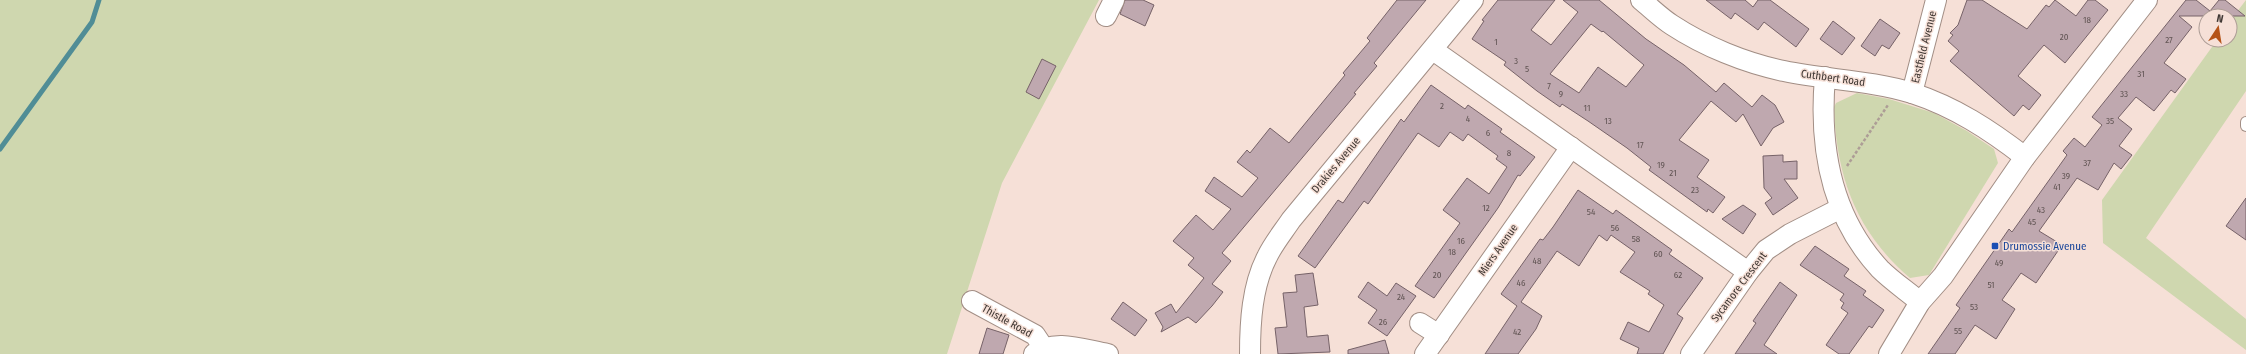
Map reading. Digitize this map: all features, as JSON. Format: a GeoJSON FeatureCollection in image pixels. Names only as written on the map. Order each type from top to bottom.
{"type":"FeatureCollection","features":[{"type":"Feature","properties":{"kind":"street","name":"Drakies Avenue"},"geometry":{"type":"LineString","coordinates":[[1250,354],[1250,320],[1256,289],[1267,257],[1291,220],[1473,0]]}},
{"type":"Feature","properties":{"kind":"street","name":"Cuthbert Road"},"geometry":{"type":"LineString","coordinates":[[1641,0],[1672,25],[1711,46],[1753,63],[1784,71],[1904,91],[1966,115],[2025,157]]}},
{"type":"Feature","properties":{"kind":"street","name":"Eastfield Avenue"},"geometry":{"type":"LineString","coordinates":[[1904,91],[1936,0]]}},
{"type":"Feature","properties":{"kind":"street"},"geometry":{"type":"LineString","coordinates":[[1890,354],[1920,302],[1943,276],[2025,157],[2147,0]]}},
{"type":"Feature","properties":{"kind":"street"},"geometry":{"type":"LineString","coordinates":[[1432,50],[1748,272]]}},
{"type":"Feature","properties":{"kind":"street"},"geometry":{"type":"LineString","coordinates":[[1825,77],[1823,130],[1827,163],[1833,187],[1841,208],[1859,242],[1880,269],[1920,302]]}},
{"type":"Feature","properties":{"kind":"street","name":"Miers Avenue"},"geometry":{"type":"LineString","coordinates":[[1425,354],[1571,147]]}},
{"type":"Feature","properties":{"kind":"street","name":"Sycamore Crescent"},"geometry":{"type":"LineString","coordinates":[[1691,354],[1748,272],[1766,250],[1790,234],[1841,208]]}},
{"type":"Feature","properties":{"kind":"street","name":"Thistle Road"},"geometry":{"type":"LineString","coordinates":[[972,301],[1035,335],[1039,351],[1060,345],[1108,354]]}},
{"type":"Feature","properties":{"kind":"street"},"geometry":{"type":"LineString","coordinates":[[1420,323],[1438,335]]}},
{"type":"Feature","properties":{"kind":"path"},"geometry":{"type":"LineString","coordinates":[[1833,187],[1893,98],[1904,91]]}},
{"type":"Feature","properties":{"kind":"green space"},"geometry":{"type":"Polygon","coordinates":[[[0,0],[1099,0],[1002,183],[947,354],[0,354],[0,0]]]}},
{"type":"Feature","properties":{"kind":"green space"},"geometry":{"type":"Polygon","coordinates":[[[2246,0],[2246,91],[2146,238],[2246,319],[2246,350],[2103,243],[2102,200],[2211,48],[2238,48],[2238,10],[2246,0]]]}},
{"type":"Feature","properties":{"kind":"green space"},"geometry":{"type":"Polygon","coordinates":[[[1857,93],[1889,99],[1934,113],[1967,131],[1994,149],[1998,163],[1929,275],[1910,278],[1891,260],[1876,242],[1852,201],[1839,156],[1834,107],[1836,103],[1857,93]]]}},
{"type":"Feature","properties":{"kind":"building"},"geometry":{"type":"Polygon","coordinates":[[[1125,0],[1143,0],[1154,5],[1145,26],[1120,14],[1125,0]]]}},
{"type":"Feature","properties":{"kind":"building"},"geometry":{"type":"Polygon","coordinates":[[[1397,0],[1426,0],[1374,63],[1377,66],[1354,93],[1356,94],[1222,253],[1231,261],[1212,284],[1223,292],[1212,306],[1196,323],[1188,317],[1161,332],[1163,327],[1155,313],[1171,304],[1176,313],[1204,278],[1188,265],[1194,258],[1173,241],[1196,215],[1213,230],[1231,209],[1205,191],[1214,177],[1242,197],[1258,178],[1237,162],[1247,150],[1250,153],[1270,128],[1289,143],[1345,75],[1343,73],[1370,41],[1367,38],[1397,0]]]}},
{"type":"Feature","properties":{"kind":"building"},"geometry":{"type":"Polygon","coordinates":[[[1498,0],[1555,0],[1531,30],[1551,45],[1578,12],[1563,0],[1599,0],[1646,39],[1684,65],[1716,92],[1724,83],[1752,107],[1762,95],[1775,105],[1784,122],[1773,128],[1761,146],[1743,114],[1736,122],[1711,101],[1679,140],[1709,160],[1697,177],[1725,197],[1713,213],[1708,209],[1707,212],[1649,170],[1651,167],[1627,148],[1562,104],[1560,107],[1537,91],[1504,65],[1506,62],[1472,39],[1484,21],[1482,20],[1498,0]],[[1591,24],[1550,74],[1579,93],[1598,67],[1626,87],[1644,65],[1603,31],[1602,32],[1591,24]]]}},
{"type":"Feature","properties":{"kind":"building"},"geometry":{"type":"Polygon","coordinates":[[[1706,0],[1745,0],[1753,7],[1758,0],[1770,0],[1809,29],[1796,47],[1764,22],[1758,30],[1735,13],[1731,19],[1706,0]]]}},
{"type":"Feature","properties":{"kind":"building"},"geometry":{"type":"Polygon","coordinates":[[[1967,0],[1982,0],[2027,29],[2046,5],[2049,7],[2055,0],[2076,16],[2088,0],[2095,0],[2108,10],[2065,63],[2044,45],[2018,76],[2041,95],[2029,110],[2023,105],[2014,116],[1950,61],[1959,51],[1948,41],[1953,35],[1950,33],[1958,25],[1967,0]]]}},
{"type":"Feature","properties":{"kind":"building"},"geometry":{"type":"Polygon","coordinates":[[[2186,0],[2196,0],[2206,8],[2198,8],[2198,16],[2179,16],[2192,27],[2164,63],[2186,79],[2175,93],[2171,90],[2154,111],[2136,97],[2118,118],[2132,129],[2119,146],[2132,155],[2121,169],[2114,163],[2098,190],[2077,178],[2039,231],[2062,245],[2036,283],[2021,273],[2002,300],[2015,309],[1996,339],[1975,325],[1955,354],[1928,354],[1960,308],[1956,305],[2009,229],[2012,232],[2067,155],[2063,151],[2074,138],[2085,147],[2102,125],[2092,117],[2186,0]]]}},
{"type":"Feature","properties":{"kind":"building"},"geometry":{"type":"Polygon","coordinates":[[[2219,0],[2225,0],[2235,8],[2212,8],[2219,0]]]}},
{"type":"Feature","properties":{"kind":"building"},"geometry":{"type":"Polygon","coordinates":[[[2238,10],[2245,16],[2238,16],[2238,10]]]}},
{"type":"Feature","properties":{"kind":"building"},"geometry":{"type":"Polygon","coordinates":[[[1880,19],[1900,33],[1889,49],[1882,45],[1875,56],[1861,46],[1880,19]]]}},
{"type":"Feature","properties":{"kind":"building"},"geometry":{"type":"Polygon","coordinates":[[[1833,21],[1855,38],[1842,55],[1820,39],[1833,21]]]}},
{"type":"Feature","properties":{"kind":"building"},"geometry":{"type":"Polygon","coordinates":[[[1042,59],[1056,66],[1039,99],[1026,92],[1042,59]]]}},
{"type":"Feature","properties":{"kind":"building"},"geometry":{"type":"Polygon","coordinates":[[[1431,85],[1465,109],[1468,105],[1502,129],[1500,132],[1535,157],[1520,176],[1518,175],[1498,208],[1434,298],[1415,286],[1460,223],[1443,210],[1467,178],[1489,194],[1507,167],[1496,159],[1498,156],[1468,134],[1463,141],[1450,132],[1439,147],[1418,133],[1368,204],[1364,201],[1315,268],[1298,256],[1338,200],[1343,203],[1401,119],[1404,122],[1431,85]]]}},
{"type":"Feature","properties":{"kind":"building"},"geometry":{"type":"Polygon","coordinates":[[[1783,155],[1783,162],[1797,161],[1797,179],[1784,179],[1798,198],[1773,215],[1765,203],[1772,198],[1764,188],[1763,156],[1783,155]]]}},
{"type":"Feature","properties":{"kind":"building"},"geometry":{"type":"Polygon","coordinates":[[[1578,190],[1613,214],[1616,210],[1672,250],[1669,254],[1703,278],[1677,314],[1683,318],[1663,354],[1637,354],[1639,348],[1620,339],[1628,322],[1649,332],[1664,305],[1648,294],[1650,291],[1620,272],[1635,252],[1611,235],[1607,241],[1599,235],[1579,266],[1557,251],[1521,302],[1542,316],[1536,329],[1518,354],[1485,354],[1517,306],[1501,294],[1540,239],[1543,240],[1553,227],[1578,190]]]}},
{"type":"Feature","properties":{"kind":"building"},"geometry":{"type":"Polygon","coordinates":[[[2246,198],[2246,240],[2226,226],[2246,198]]]}},
{"type":"Feature","properties":{"kind":"building"},"geometry":{"type":"Polygon","coordinates":[[[1743,205],[1756,214],[1743,234],[1722,219],[1743,205]]]}},
{"type":"Feature","properties":{"kind":"building"},"geometry":{"type":"Polygon","coordinates":[[[1815,246],[1849,269],[1844,276],[1866,291],[1863,295],[1884,310],[1872,328],[1869,326],[1849,354],[1839,354],[1826,345],[1848,313],[1841,308],[1844,303],[1840,300],[1844,294],[1800,265],[1815,246]]]}},
{"type":"Feature","properties":{"kind":"building"},"geometry":{"type":"Polygon","coordinates":[[[1313,273],[1318,305],[1304,307],[1307,337],[1328,335],[1330,352],[1278,354],[1275,328],[1287,327],[1283,293],[1297,292],[1295,275],[1313,273]]]}},
{"type":"Feature","properties":{"kind":"building"},"geometry":{"type":"Polygon","coordinates":[[[1368,282],[1387,296],[1396,283],[1416,296],[1387,336],[1368,323],[1377,310],[1358,297],[1368,282]]]}},
{"type":"Feature","properties":{"kind":"building"},"geometry":{"type":"Polygon","coordinates":[[[1780,282],[1797,295],[1764,345],[1777,354],[1735,354],[1756,323],[1753,321],[1780,282]]]}},
{"type":"Feature","properties":{"kind":"building"},"geometry":{"type":"Polygon","coordinates":[[[1123,302],[1147,320],[1135,336],[1111,319],[1123,302]]]}},
{"type":"Feature","properties":{"kind":"building"},"geometry":{"type":"Polygon","coordinates":[[[987,328],[1009,335],[1003,354],[979,354],[987,328]]]}},
{"type":"Feature","properties":{"kind":"building"},"geometry":{"type":"Polygon","coordinates":[[[1385,340],[1389,354],[1348,354],[1348,350],[1385,340]]]}},
{"type":"Feature","properties":{"kind":"waterway"},"geometry":{"type":"LineString","coordinates":[[0,149],[92,22],[99,0]]}},
{"type":"Feature","properties":{"kind":"place","name":"Drumossie Avenue"},"geometry":{"type":"Point","coordinates":[1995,246]}}]}
